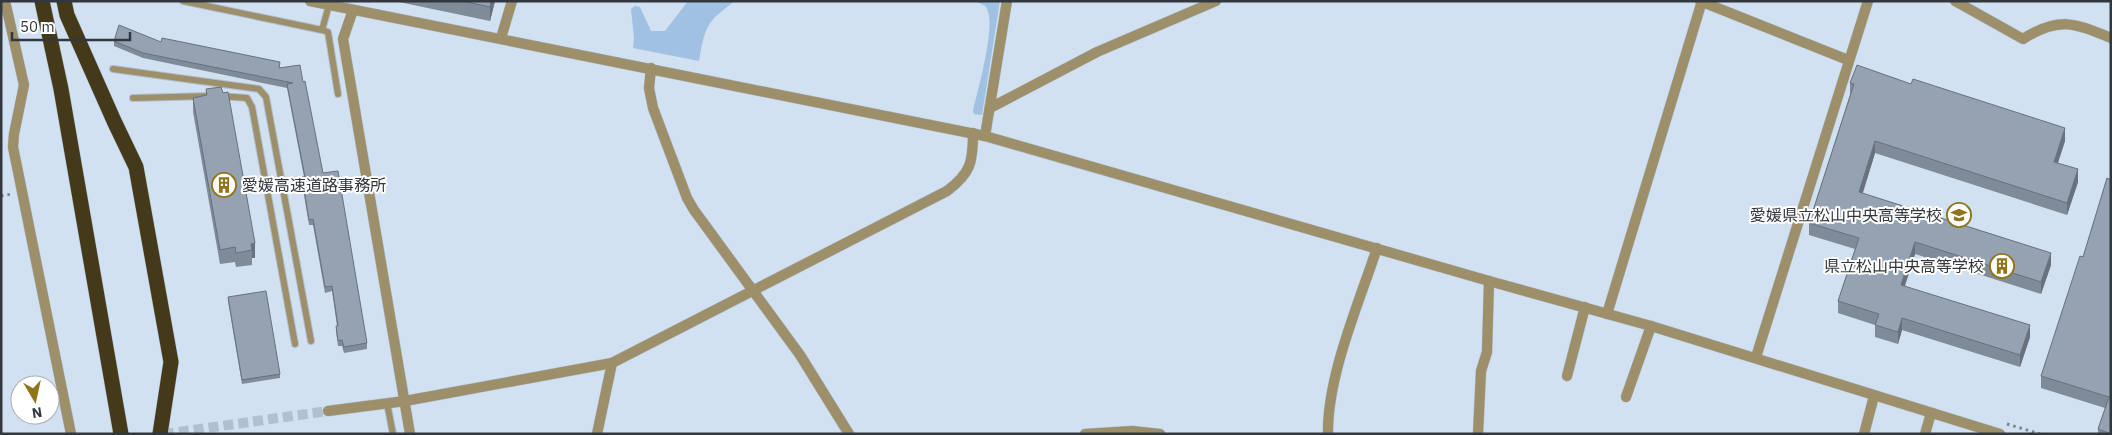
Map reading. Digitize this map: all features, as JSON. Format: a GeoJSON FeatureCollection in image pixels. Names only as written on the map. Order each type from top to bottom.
{"type":"FeatureCollection","features":[{"type":"Feature","properties":{"kind":"highway"},"geometry":{"type":"LineString","coordinates":[[42,1],[61,89],[121,434]]}},
{"type":"Feature","properties":{"kind":"highway"},"geometry":{"type":"LineString","coordinates":[[66,8],[114,121],[136,167],[171,362],[160,434]]}},
{"type":"Feature","properties":{"kind":"street"},"geometry":{"type":"LineString","coordinates":[[5,1],[24,85],[13,147],[71,434]]}},
{"type":"Feature","properties":{"kind":"street"},"geometry":{"type":"LineString","coordinates":[[310,1],[985,136],[1489,282],[1651,326],[1756,357],[1995,433]]}},
{"type":"Feature","properties":{"kind":"street"},"geometry":{"type":"LineString","coordinates":[[501,38],[512,1]]}},
{"type":"Feature","properties":{"kind":"street"},"geometry":{"type":"LineString","coordinates":[[985,136],[1007,1]]}},
{"type":"Feature","properties":{"kind":"street"},"geometry":{"type":"LineString","coordinates":[[990,108],[1097,52],[1216,1]]}},
{"type":"Feature","properties":{"kind":"street"},"geometry":{"type":"LineString","coordinates":[[1607,314],[1701,1],[1848,60]]}},
{"type":"Feature","properties":{"kind":"street"},"geometry":{"type":"LineString","coordinates":[[1756,357],[1868,1]]}},
{"type":"Feature","properties":{"kind":"street"},"geometry":{"type":"LineString","coordinates":[[1955,1],[2023,40],[2039,29],[2065,24],[2077,24],[2111,38]]}},
{"type":"Feature","properties":{"kind":"street"},"geometry":{"type":"LineString","coordinates":[[353,10],[343,39],[410,434]]}},
{"type":"Feature","properties":{"kind":"street"},"geometry":{"type":"LineString","coordinates":[[651,68],[649,88],[653,108],[694,210],[754,290],[800,356],[849,434]]}},
{"type":"Feature","properties":{"kind":"street"},"geometry":{"type":"LineString","coordinates":[[328,411],[405,401],[612,363],[947,191],[965,175],[970,166],[973,155],[973,134]]}},
{"type":"Feature","properties":{"kind":"street"},"geometry":{"type":"LineString","coordinates":[[1328,434],[1334,386],[1342,354],[1377,248]]}},
{"type":"Feature","properties":{"kind":"street"},"geometry":{"type":"LineString","coordinates":[[1478,434],[1481,372],[1487,352],[1489,282]]}},
{"type":"Feature","properties":{"kind":"street"},"geometry":{"type":"LineString","coordinates":[[1567,376],[1585,307]]}},
{"type":"Feature","properties":{"kind":"street"},"geometry":{"type":"LineString","coordinates":[[1626,396],[1651,326]]}},
{"type":"Feature","properties":{"kind":"street"},"geometry":{"type":"LineString","coordinates":[[597,434],[612,363]]}},
{"type":"Feature","properties":{"kind":"street"},"geometry":{"type":"LineString","coordinates":[[1864,434],[1874,396]]}},
{"type":"Feature","properties":{"kind":"street"},"geometry":{"type":"LineString","coordinates":[[1925,434],[1931,413]]}},
{"type":"Feature","properties":{"kind":"street"},"geometry":{"type":"LineString","coordinates":[[1085,434],[1132,431],[1160,434]]}},
{"type":"Feature","properties":{"kind":"lane"},"geometry":{"type":"LineString","coordinates":[[183,1],[328,32],[338,94]]}},
{"type":"Feature","properties":{"kind":"lane"},"geometry":{"type":"LineString","coordinates":[[322,30],[329,5]]}},
{"type":"Feature","properties":{"kind":"lane"},"geometry":{"type":"LineString","coordinates":[[113,69],[259,89],[266,97],[311,341]]}},
{"type":"Feature","properties":{"kind":"lane"},"geometry":{"type":"LineString","coordinates":[[133,98],[234,96],[247,98],[252,107],[295,344]]}},
{"type":"Feature","properties":{"kind":"lane"},"geometry":{"type":"LineString","coordinates":[[387,403],[393,434]]}},
{"type":"Feature","properties":{"kind":"shaded area"},"geometry":{"type":"Polygon","coordinates":[[[688,1],[735,1],[718,14],[708,26],[699,61],[633,48],[634,38],[631,9],[635,6],[640,7],[651,31],[665,31],[688,1]]]}},
{"type":"Feature","properties":{"kind":"shaded area"},"geometry":{"type":"Polygon","coordinates":[[[975,1],[1000,1],[982,115],[974,114],[973,111],[988,43],[989,17],[986,7],[975,1]]]}},
{"type":"Feature","properties":{"kind":"building"},"geometry":{"type":"Polygon","coordinates":[[[463,1],[491,1],[490,7],[463,1]]]}},
{"type":"Feature","properties":{"kind":"building"},"geometry":{"type":"Polygon","coordinates":[[[119,25],[161,42],[162,38],[280,62],[279,68],[300,65],[303,82],[305,81],[323,173],[338,171],[367,343],[344,347],[342,340],[338,341],[336,326],[338,326],[332,286],[325,287],[313,219],[309,220],[302,177],[305,177],[287,84],[293,83],[143,53],[114,41],[119,25]]]}},
{"type":"Feature","properties":{"kind":"building"},"geometry":{"type":"Polygon","coordinates":[[[1857,65],[1911,84],[1913,79],[2065,128],[2054,162],[2078,169],[2067,203],[1875,141],[1859,192],[2051,253],[2041,282],[1915,242],[1901,285],[2030,325],[2020,355],[1902,318],[1898,332],[1875,325],[1879,314],[1838,301],[1859,238],[1809,223],[1854,84],[1850,83],[1857,65]]]}},
{"type":"Feature","properties":{"kind":"building","name":"愛媛高速道路事務所"},"geometry":{"type":"Polygon","coordinates":[[[221,87],[223,93],[228,92],[255,243],[251,244],[252,250],[236,253],[235,247],[220,250],[193,98],[207,95],[206,89],[221,87]]]}},
{"type":"Feature","properties":{"kind":"building"},"geometry":{"type":"Polygon","coordinates":[[[2107,178],[2111,180],[2111,434],[2098,429],[2109,397],[2041,376],[2080,256],[2083,257],[2107,178]]]}},
{"type":"Feature","properties":{"kind":"building"},"geometry":{"type":"Polygon","coordinates":[[[266,291],[280,374],[242,380],[228,297],[266,291]]]}},
{"type":"Feature","properties":{"kind":"tunnel"},"geometry":{"type":"LineString","coordinates":[[164,434],[328,411]]}},
{"type":"Feature","properties":{"kind":"place","name":"愛媛高速道路事務所"},"geometry":{"type":"Point","coordinates":[224,185]}},
{"type":"Feature","properties":{"kind":"place","name":"愛媛県立松山中央高等学校"},"geometry":{"type":"Point","coordinates":[1959,215]}},
{"type":"Feature","properties":{"kind":"place","name":"県立松山中央高等学校"},"geometry":{"type":"Point","coordinates":[2002,266]}}]}
